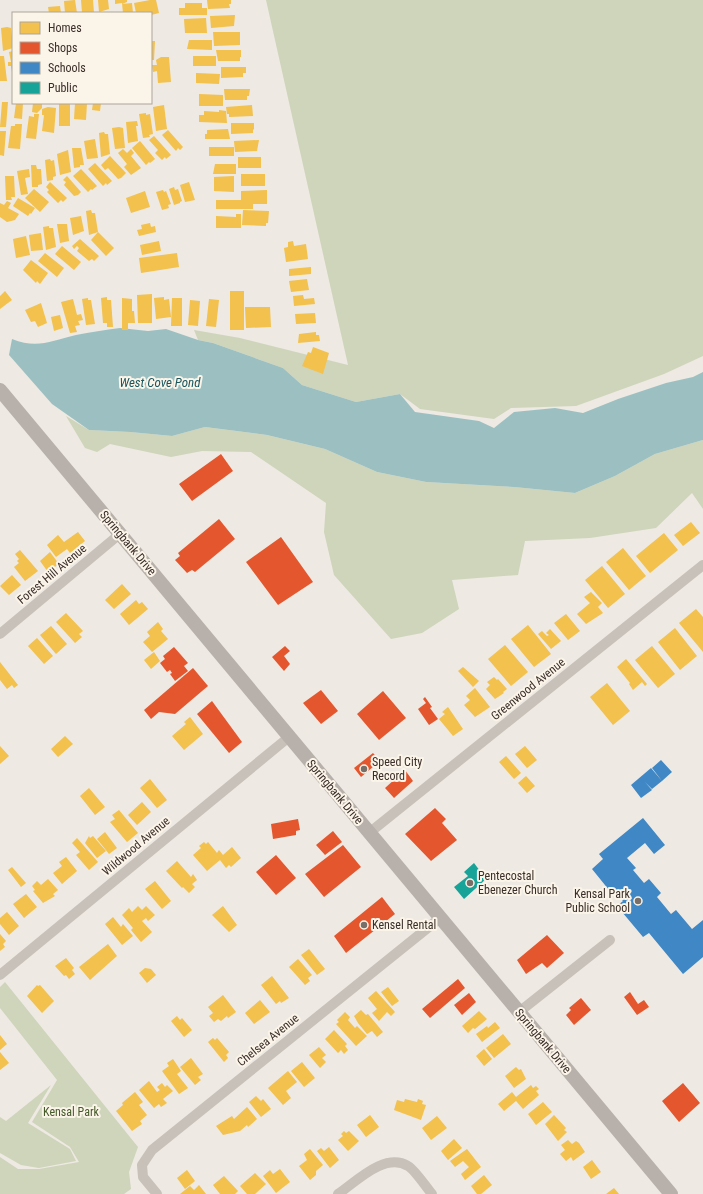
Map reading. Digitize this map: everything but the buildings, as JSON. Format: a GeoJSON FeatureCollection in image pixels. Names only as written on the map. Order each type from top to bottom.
{"type":"FeatureCollection","features":[{"type":"Feature","properties":{"kind":"main road","name":"Springbank Drive"},"geometry":{"type":"LineString","coordinates":[[0,390],[121,533],[670,1194]]}},
{"type":"Feature","properties":{"kind":"street","name":"Forest Hill Avenue"},"geometry":{"type":"LineString","coordinates":[[0,634],[121,533]]}},
{"type":"Feature","properties":{"kind":"street","name":"Greenwood Avenue"},"geometry":{"type":"LineString","coordinates":[[369,833],[703,565]]}},
{"type":"Feature","properties":{"kind":"street","name":"Wildwood Avenue"},"geometry":{"type":"LineString","coordinates":[[0,975],[289,737]]}},
{"type":"Feature","properties":{"kind":"street","name":"Chelsea Avenue"},"geometry":{"type":"LineString","coordinates":[[157,1194],[143,1177],[142,1164],[152,1150],[440,918]]}},
{"type":"Feature","properties":{"kind":"street"},"geometry":{"type":"LineString","coordinates":[[519,1012],[610,940]]}},
{"type":"Feature","properties":{"kind":"street"},"geometry":{"type":"LineString","coordinates":[[338,1194],[380,1164],[396,1160],[409,1166],[432,1194]]}},
{"type":"Feature","properties":{"kind":"green space"},"geometry":{"type":"Polygon","coordinates":[[[266,0],[703,0],[703,356],[664,374],[576,406],[511,408],[494,419],[420,409],[400,394],[356,402],[302,385],[283,368],[213,343],[198,340],[194,330],[240,338],[348,365],[266,0]]]}},
{"type":"Feature","properties":{"kind":"green space"},"geometry":{"type":"Polygon","coordinates":[[[66,416],[89,430],[172,436],[205,427],[267,435],[325,449],[377,472],[426,482],[514,487],[575,493],[615,476],[655,454],[703,440],[703,509],[692,493],[656,528],[590,538],[525,541],[518,575],[452,580],[459,609],[422,633],[391,639],[334,575],[324,532],[326,503],[251,452],[202,451],[171,457],[110,444],[97,452],[85,448],[66,416]]]}},
{"type":"Feature","properties":{"kind":"green space","name":"Kensal Park"},"geometry":{"type":"Polygon","coordinates":[[[5,982],[138,1147],[129,1172],[131,1189],[124,1194],[0,1194],[0,1157],[18,1169],[39,1169],[79,1162],[70,1147],[32,1122],[57,1080],[0,1008],[0,987],[5,982]]]}},
{"type":"Feature","properties":{"kind":"green space"},"geometry":{"type":"Polygon","coordinates":[[[51,1085],[28,1123],[70,1149],[76,1161],[39,1168],[21,1165],[0,1153],[0,1117],[6,1121],[51,1085]]]}},
{"type":"Feature","properties":{"kind":"water","name":"West Cove Pond"},"geometry":{"type":"Polygon","coordinates":[[[120,328],[148,331],[166,329],[198,340],[213,343],[283,368],[302,385],[356,402],[400,394],[415,412],[479,421],[494,428],[514,412],[555,408],[583,413],[618,399],[666,383],[693,377],[703,372],[703,440],[655,454],[615,476],[575,493],[514,487],[426,482],[377,472],[325,449],[267,435],[205,427],[172,436],[89,430],[52,404],[9,355],[12,339],[37,344],[81,334],[120,328]]]}},
{"type":"Feature","properties":{"kind":"place","name":"Speed City Record"},"geometry":{"type":"Point","coordinates":[364,769]}},
{"type":"Feature","properties":{"kind":"place","name":"Pentecostal Ebenezer Church"},"geometry":{"type":"Point","coordinates":[470,883]}},
{"type":"Feature","properties":{"kind":"place","name":"Kensal Park Public School"},"geometry":{"type":"Point","coordinates":[638,901]}},
{"type":"Feature","properties":{"kind":"place","name":"Kensel Rental"},"geometry":{"type":"Point","coordinates":[364,925]}}]}
